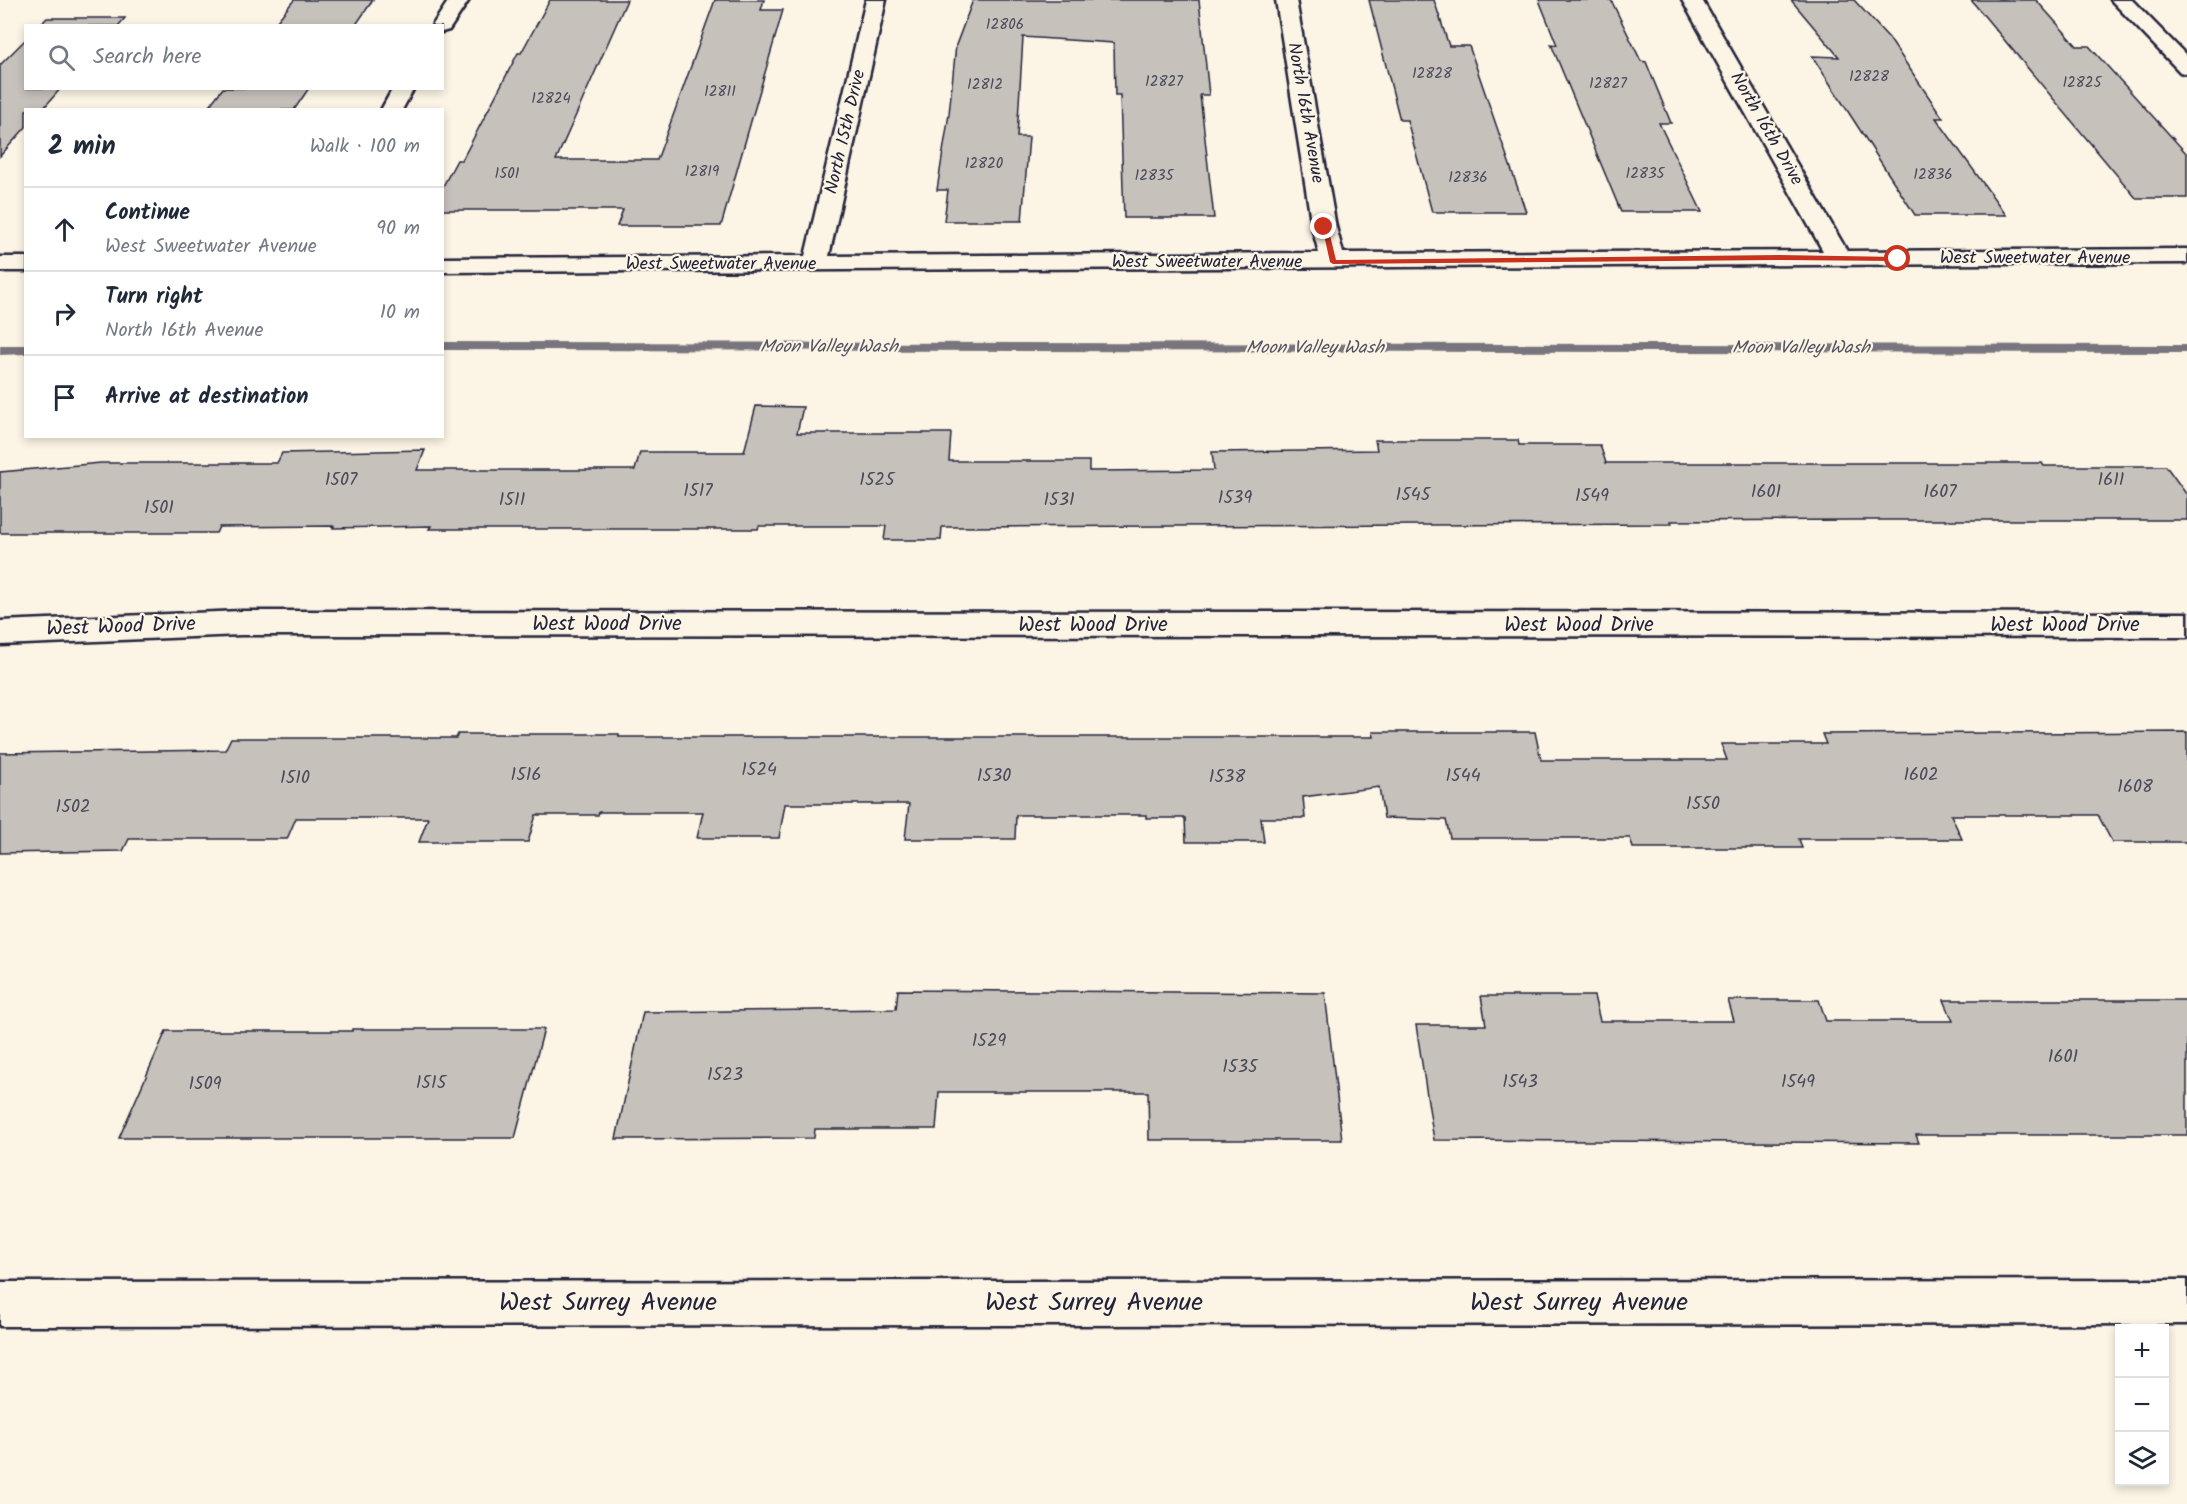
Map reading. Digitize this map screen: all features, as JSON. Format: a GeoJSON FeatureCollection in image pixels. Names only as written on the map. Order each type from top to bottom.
{"type":"FeatureCollection","features":[{"type":"Feature","properties":{"kind":"street"},"geometry":{"type":"LineString","coordinates":[[443,24],[459,0]]}},
{"type":"Feature","properties":{"kind":"street","name":"North 15th Drive"},"geometry":{"type":"LineString","coordinates":[[815,264],[876,0]]}},
{"type":"Feature","properties":{"kind":"street","name":"North 16th Avenue"},"geometry":{"type":"LineString","coordinates":[[1286,0],[1324,227],[1333,262]]}},
{"type":"Feature","properties":{"kind":"street","name":"North 16th Drive"},"geometry":{"type":"LineString","coordinates":[[1692,0],[1839,258]]}},
{"type":"Feature","properties":{"kind":"street"},"geometry":{"type":"LineString","coordinates":[[2121,0],[2187,68]]}},
{"type":"Feature","properties":{"kind":"street"},"geometry":{"type":"LineString","coordinates":[[392,108],[403,90]]}},
{"type":"Feature","properties":{"kind":"street","name":"West Sweetwater Avenue"},"geometry":{"type":"LineString","coordinates":[[444,265],[2187,256]]}},
{"type":"Feature","properties":{"kind":"street"},"geometry":{"type":"LineString","coordinates":[[0,264],[24,264]]}},
{"type":"Feature","properties":{"kind":"street","name":"West Wood Drive"},"geometry":{"type":"LineString","coordinates":[[0,633],[241,623],[2187,624]]}},
{"type":"Feature","properties":{"kind":"street","name":"West Surrey Avenue"},"geometry":{"type":"LineString","coordinates":[[0,1304],[2187,1302]]}},
{"type":"Feature","properties":{"kind":"building"},"geometry":{"type":"Polygon","coordinates":[[[294,0],[373,0],[356,24],[275,24],[294,0]]]}},
{"type":"Feature","properties":{"kind":"building"},"geometry":{"type":"Polygon","coordinates":[[[550,0],[627,0],[556,160],[657,160],[715,0],[764,0],[761,10],[783,10],[721,226],[617,226],[623,210],[444,210],[444,184],[457,160],[462,160],[518,53],[521,53],[550,0]]]}},
{"type":"Feature","properties":{"kind":"building"},"geometry":{"type":"Polygon","coordinates":[[[973,0],[1199,0],[1209,95],[1200,95],[1214,218],[1124,218],[1120,95],[1115,95],[1114,43],[1023,37],[1017,137],[1029,137],[1022,221],[944,221],[948,190],[937,190],[949,114],[956,45],[973,0]]]}},
{"type":"Feature","properties":{"kind":"building"},"geometry":{"type":"Polygon","coordinates":[[[1369,0],[1434,0],[1449,46],[1469,46],[1526,212],[1432,212],[1407,120],[1400,120],[1369,0]]]}},
{"type":"Feature","properties":{"kind":"building"},"geometry":{"type":"Polygon","coordinates":[[[1539,0],[1611,0],[1641,61],[1646,62],[1671,123],[1659,123],[1702,212],[1621,212],[1551,44],[1557,45],[1539,0]]]}},
{"type":"Feature","properties":{"kind":"building"},"geometry":{"type":"Polygon","coordinates":[[[1791,0],[1854,0],[1889,38],[1943,118],[1936,118],[2006,215],[1915,215],[1812,56],[1839,57],[1791,0]]]}},
{"type":"Feature","properties":{"kind":"building"},"geometry":{"type":"Polygon","coordinates":[[[1971,0],[2036,0],[2077,46],[2089,46],[2187,154],[2187,198],[2136,198],[1971,0]]]}},
{"type":"Feature","properties":{"kind":"building"},"geometry":{"type":"Polygon","coordinates":[[[47,18],[125,18],[120,24],[41,24],[47,18]]]}},
{"type":"Feature","properties":{"kind":"building"},"geometry":{"type":"Polygon","coordinates":[[[24,41],[24,90],[59,90],[44,108],[24,108],[24,129],[0,156],[0,65],[24,41]]]}},
{"type":"Feature","properties":{"kind":"building"},"geometry":{"type":"Polygon","coordinates":[[[221,90],[308,90],[295,108],[208,108],[221,90]]]}},
{"type":"Feature","properties":{"kind":"building"},"geometry":{"type":"Polygon","coordinates":[[[756,406],[803,407],[797,433],[951,433],[949,461],[1089,461],[1089,471],[1214,470],[1212,452],[1377,450],[1375,440],[1518,440],[1519,445],[1600,445],[1606,463],[2042,463],[2044,466],[2166,466],[2187,495],[2187,520],[1671,521],[1672,524],[942,527],[941,540],[884,540],[886,526],[759,526],[758,529],[429,529],[431,526],[333,528],[334,526],[219,527],[216,533],[0,533],[0,472],[101,463],[277,463],[282,453],[425,450],[417,470],[635,470],[640,452],[744,452],[756,406]]]}},
{"type":"Feature","properties":{"kind":"building"},"geometry":{"type":"Polygon","coordinates":[[[1373,732],[1535,732],[1541,760],[1727,760],[1721,744],[1826,744],[1822,734],[2187,732],[2187,842],[2112,842],[2098,815],[1951,815],[1962,839],[1799,839],[1802,848],[1633,848],[1630,838],[1450,838],[1446,820],[1384,818],[1379,787],[1303,797],[1305,818],[1261,818],[1264,842],[1186,842],[1185,818],[1146,818],[1146,815],[1016,815],[1015,839],[905,839],[909,804],[785,804],[779,838],[697,838],[703,812],[599,812],[598,815],[536,815],[528,842],[419,842],[428,818],[296,818],[287,839],[129,839],[123,851],[0,853],[0,753],[225,750],[231,738],[456,738],[458,734],[619,734],[619,737],[1374,737],[1373,732]]]}},
{"type":"Feature","properties":{"kind":"building"},"geometry":{"type":"Polygon","coordinates":[[[898,990],[1325,993],[1342,1140],[1149,1140],[1148,1092],[939,1092],[936,1129],[815,1129],[814,1138],[616,1139],[643,1012],[896,1009],[898,990]]]}},
{"type":"Feature","properties":{"kind":"building"},"geometry":{"type":"Polygon","coordinates":[[[1481,996],[1594,996],[1600,1021],[1734,1021],[1728,1000],[1819,1000],[1826,1021],[1953,1021],[1944,1000],[2187,1000],[2187,1135],[1916,1135],[1919,1143],[1434,1140],[1416,1025],[1486,1025],[1481,996]]]}},
{"type":"Feature","properties":{"kind":"building"},"geometry":{"type":"Polygon","coordinates":[[[352,1029],[544,1029],[515,1138],[119,1138],[166,1031],[352,1031],[352,1029]]]}},
{"type":"Feature","properties":{"kind":"waterway","name":"Moon Valley Wash"},"geometry":{"type":"LineString","coordinates":[[444,346],[2187,349]]}},
{"type":"Feature","properties":{"kind":"waterway","name":"Moon Valley Wash"},"geometry":{"type":"LineString","coordinates":[[0,350],[24,349]]}},
{"type":"Feature","properties":{"kind":"route"},"geometry":{"type":"LineString","coordinates":[[1324,227],[1333,262],[1779,257],[1898,259]]}}]}
